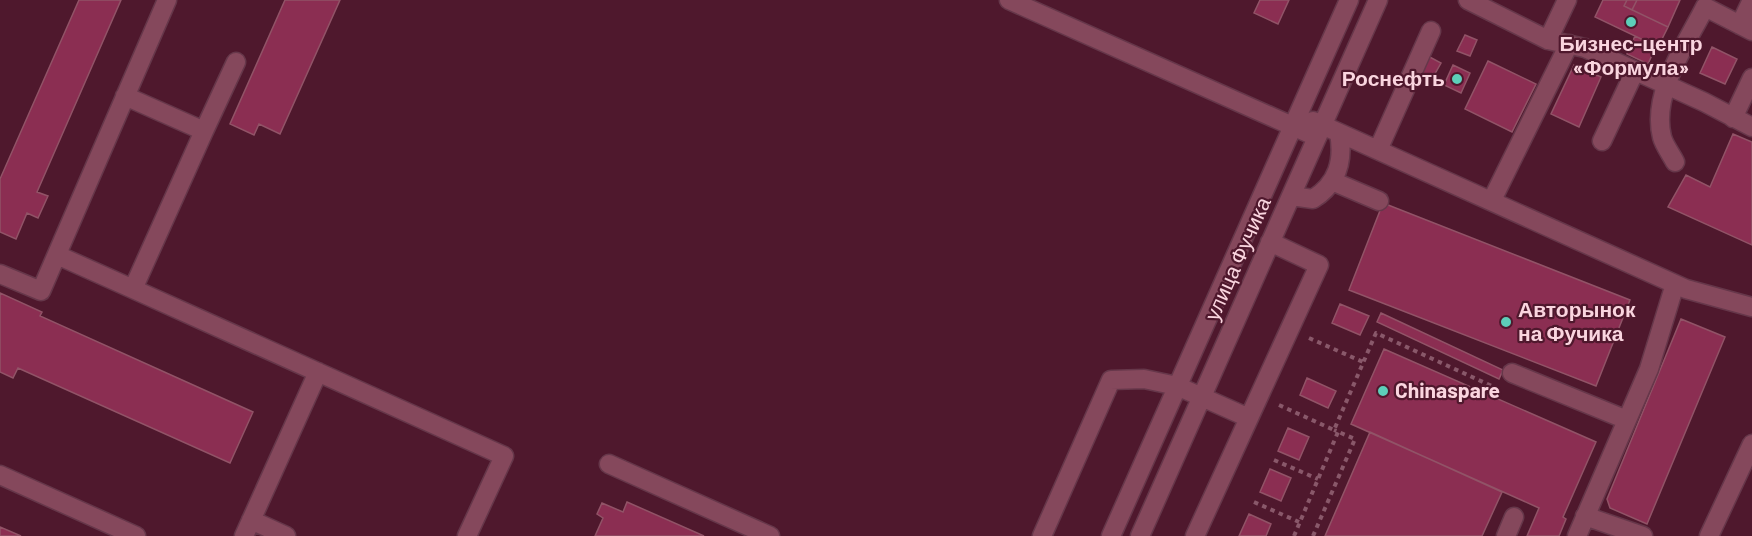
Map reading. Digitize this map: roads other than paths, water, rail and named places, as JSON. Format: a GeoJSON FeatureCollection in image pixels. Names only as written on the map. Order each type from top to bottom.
{"type":"FeatureCollection","features":[{"type":"Feature","properties":{"kind":"street"},"geometry":{"type":"LineString","coordinates":[[0,274],[41,291],[167,0]]}},
{"type":"Feature","properties":{"kind":"street"},"geometry":{"type":"LineString","coordinates":[[1009,0],[1295,121],[1378,150],[1675,284],[1750,310]]}},
{"type":"Feature","properties":{"kind":"street","name":"улица Фучика"},"geometry":{"type":"LineString","coordinates":[[1111,536],[1349,0]]}},
{"type":"Feature","properties":{"kind":"street","name":"улица Фучика"},"geometry":{"type":"LineString","coordinates":[[1140,536],[1291,196],[1326,132],[1378,0]]}},
{"type":"Feature","properties":{"kind":"street"},"geometry":{"type":"LineString","coordinates":[[1468,0],[1548,40],[1585,48],[1752,127]]}},
{"type":"Feature","properties":{"kind":"street"},"geometry":{"type":"LineString","coordinates":[[1548,40],[1567,0]]}},
{"type":"Feature","properties":{"kind":"street"},"geometry":{"type":"LineString","coordinates":[[1675,162],[1662,137],[1662,106],[1666,85],[1703,4],[1746,28],[1752,0]]}},
{"type":"Feature","properties":{"kind":"street"},"geometry":{"type":"LineString","coordinates":[[1378,150],[1431,31]]}},
{"type":"Feature","properties":{"kind":"street"},"geometry":{"type":"LineString","coordinates":[[1492,200],[1569,44]]}},
{"type":"Feature","properties":{"kind":"street"},"geometry":{"type":"LineString","coordinates":[[133,289],[236,62]]}},
{"type":"Feature","properties":{"kind":"street"},"geometry":{"type":"LineString","coordinates":[[1602,141],[1634,73]]}},
{"type":"Feature","properties":{"kind":"street"},"geometry":{"type":"LineString","coordinates":[[1732,118],[1752,78]]}},
{"type":"Feature","properties":{"kind":"street"},"geometry":{"type":"LineString","coordinates":[[125,96],[204,131]]}},
{"type":"Feature","properties":{"kind":"street"},"geometry":{"type":"LineString","coordinates":[[1291,196],[1313,200],[1328,190],[1343,155],[1326,132]]}},
{"type":"Feature","properties":{"kind":"street"},"geometry":{"type":"LineString","coordinates":[[1332,181],[1379,201]]}},
{"type":"Feature","properties":{"kind":"street"},"geometry":{"type":"LineString","coordinates":[[1195,536],[1319,265],[1270,243]]}},
{"type":"Feature","properties":{"kind":"street"},"geometry":{"type":"LineString","coordinates":[[57,255],[504,456],[467,536]]}},
{"type":"Feature","properties":{"kind":"street"},"geometry":{"type":"LineString","coordinates":[[1577,536],[1649,369],[1675,284]]}},
{"type":"Feature","properties":{"kind":"street"},"geometry":{"type":"LineString","coordinates":[[286,536],[248,528],[318,372]]}},
{"type":"Feature","properties":{"kind":"street"},"geometry":{"type":"LineString","coordinates":[[1512,373],[1627,420]]}},
{"type":"Feature","properties":{"kind":"street"},"geometry":{"type":"LineString","coordinates":[[1042,536],[1111,380],[1144,379],[1177,386],[1249,418]]}},
{"type":"Feature","properties":{"kind":"street"},"geometry":{"type":"LineString","coordinates":[[1709,536],[1752,444]]}},
{"type":"Feature","properties":{"kind":"street"},"geometry":{"type":"LineString","coordinates":[[609,464],[770,536]]}},
{"type":"Feature","properties":{"kind":"street"},"geometry":{"type":"LineString","coordinates":[[0,475],[136,536]]}},
{"type":"Feature","properties":{"kind":"street"},"geometry":{"type":"LineString","coordinates":[[1585,516],[1643,536]]}},
{"type":"Feature","properties":{"kind":"street"},"geometry":{"type":"LineString","coordinates":[[1506,536],[1514,517]]}},
{"type":"Feature","properties":{"kind":"place","name":"Бизнес-центр «Формула»"},"geometry":{"type":"Point","coordinates":[1631,22]}},
{"type":"Feature","properties":{"kind":"place","name":"Роснефть"},"geometry":{"type":"Point","coordinates":[1457,79]}},
{"type":"Feature","properties":{"kind":"place","name":"Авторынок на Фучика"},"geometry":{"type":"Point","coordinates":[1506,322]}},
{"type":"Feature","properties":{"kind":"place","name":"Chinaspare"},"geometry":{"type":"Point","coordinates":[1383,391]}}]}
